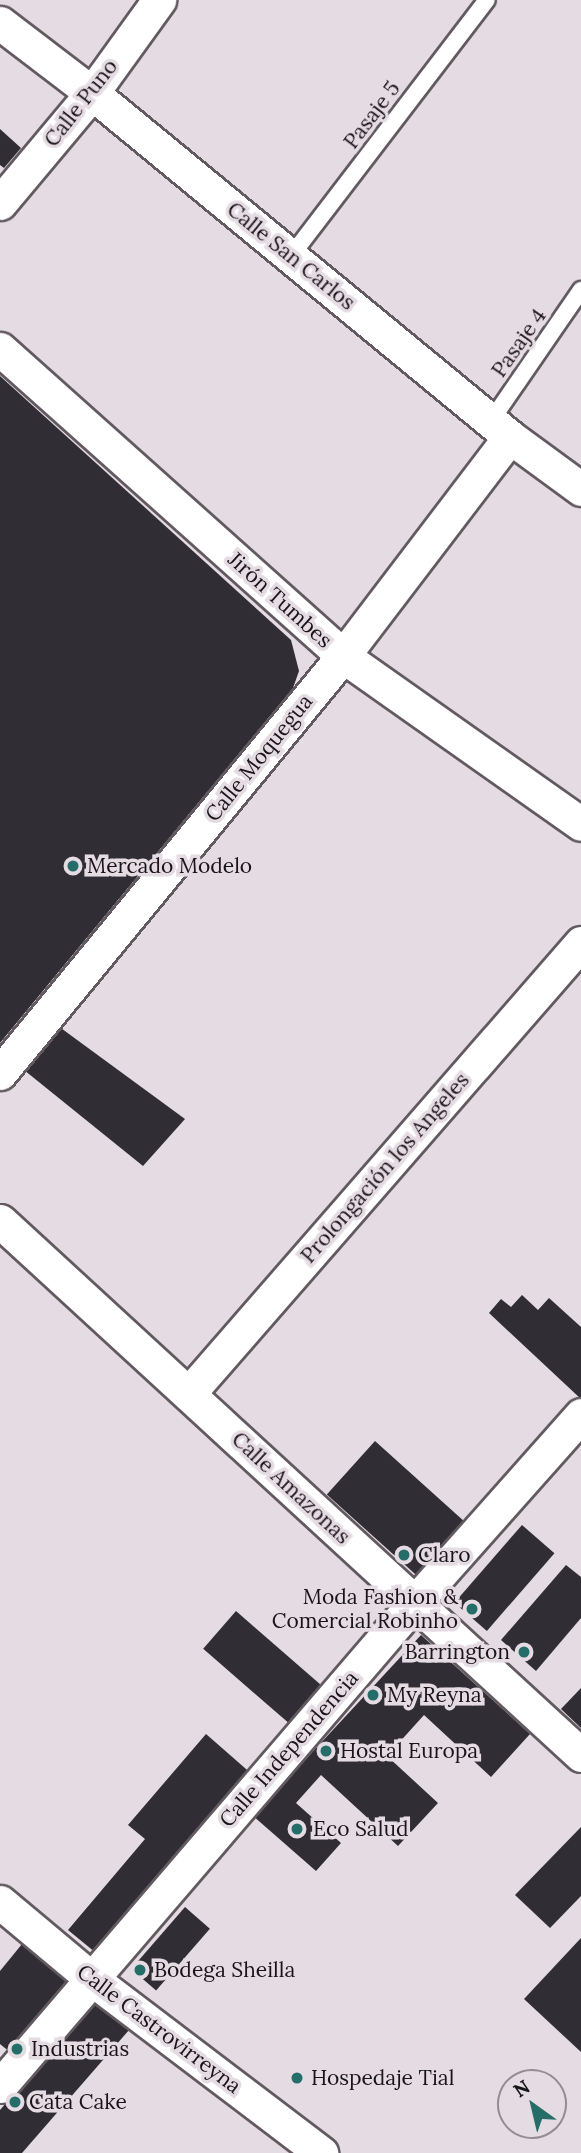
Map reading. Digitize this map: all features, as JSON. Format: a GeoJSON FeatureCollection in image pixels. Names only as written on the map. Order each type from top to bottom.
{"type":"FeatureCollection","features":[{"type":"Feature","properties":{"kind":"street","name":"Calle Puno"},"geometry":{"type":"LineString","coordinates":[[0,203],[92,93],[159,0]]}},
{"type":"Feature","properties":{"kind":"street","name":"Calle San Carlos"},"geometry":{"type":"LineString","coordinates":[[0,23],[92,93],[500,429],[581,489]]}},
{"type":"Feature","properties":{"kind":"street","name":"Jirón Tumbes"},"geometry":{"type":"LineString","coordinates":[[0,349],[343,656],[581,824]]}},
{"type":"Feature","properties":{"kind":"street","name":"Calle Moquegua"},"geometry":{"type":"LineString","coordinates":[[0,1073],[343,656],[500,429]]}},
{"type":"Feature","properties":{"kind":"street","name":"Prolongación los Angeles"},"geometry":{"type":"LineString","coordinates":[[189,1393],[581,943]]}},
{"type":"Feature","properties":{"kind":"street","name":"Calle Amazonas"},"geometry":{"type":"LineString","coordinates":[[0,1221],[581,1755]]}},
{"type":"Feature","properties":{"kind":"street","name":"Calle Independencia"},"geometry":{"type":"LineString","coordinates":[[0,2086],[415,1602],[581,1415]]}},
{"type":"Feature","properties":{"kind":"street","name":"Calle Castrovirreyna"},"geometry":{"type":"LineString","coordinates":[[0,1902],[92,1979],[321,2153]]}},
{"type":"Feature","properties":{"kind":"lane","name":"Pasaje 5"},"geometry":{"type":"LineString","coordinates":[[291,256],[487,0]]}},
{"type":"Feature","properties":{"kind":"lane","name":"Pasaje 4"},"geometry":{"type":"LineString","coordinates":[[500,429],[581,290]]}},
{"type":"Feature","properties":{"kind":"building"},"geometry":{"type":"Polygon","coordinates":[[[0,129],[21,148],[4,168],[0,165],[0,129]]]}},
{"type":"Feature","properties":{"kind":"building","name":"Mercado Modelo"},"geometry":{"type":"Polygon","coordinates":[[[0,376],[291,640],[299,671],[293,688],[0,1043],[0,376]]]}},
{"type":"Feature","properties":{"kind":"building"},"geometry":{"type":"Polygon","coordinates":[[[54,1023],[185,1119],[143,1166],[24,1070],[54,1023]]]}},
{"type":"Feature","properties":{"kind":"building"},"geometry":{"type":"Polygon","coordinates":[[[522,1295],[538,1310],[549,1298],[581,1327],[581,1399],[489,1313],[501,1299],[511,1307],[522,1295]]]}},
{"type":"Feature","properties":{"kind":"building"},"geometry":{"type":"Polygon","coordinates":[[[375,1441],[479,1535],[431,1588],[327,1495],[375,1441]]]}},
{"type":"Feature","properties":{"kind":"building"},"geometry":{"type":"Polygon","coordinates":[[[522,1525],[554,1553],[487,1631],[454,1603],[522,1525]]]}},
{"type":"Feature","properties":{"kind":"building"},"geometry":{"type":"Polygon","coordinates":[[[566,1565],[581,1577],[581,1618],[536,1671],[501,1640],[566,1565]]]}},
{"type":"Feature","properties":{"kind":"building"},"geometry":{"type":"Polygon","coordinates":[[[236,1611],[327,1690],[295,1728],[203,1649],[236,1611]]]}},
{"type":"Feature","properties":{"kind":"building"},"geometry":{"type":"Polygon","coordinates":[[[421,1635],[530,1734],[491,1777],[424,1715],[387,1756],[438,1803],[398,1846],[321,1775],[296,1803],[341,1843],[316,1871],[253,1816],[421,1635]]]}},
{"type":"Feature","properties":{"kind":"building"},"geometry":{"type":"Polygon","coordinates":[[[581,1688],[581,1728],[561,1709],[581,1688]]]}},
{"type":"Feature","properties":{"kind":"building"},"geometry":{"type":"Polygon","coordinates":[[[206,1734],[261,1782],[107,1962],[68,1930],[145,1839],[128,1825],[206,1734]]]}},
{"type":"Feature","properties":{"kind":"building"},"geometry":{"type":"Polygon","coordinates":[[[581,1827],[581,1896],[550,1928],[515,1895],[581,1827]]]}},
{"type":"Feature","properties":{"kind":"building"},"geometry":{"type":"Polygon","coordinates":[[[185,1907],[210,1929],[156,1991],[131,1969],[185,1907]]]}},
{"type":"Feature","properties":{"kind":"building"},"geometry":{"type":"Polygon","coordinates":[[[31,1933],[80,1973],[17,2058],[0,2044],[0,1971],[31,1933]]]}},
{"type":"Feature","properties":{"kind":"building"},"geometry":{"type":"Polygon","coordinates":[[[581,1938],[581,2052],[524,1999],[581,1938]]]}},
{"type":"Feature","properties":{"kind":"building"},"geometry":{"type":"Polygon","coordinates":[[[102,1992],[136,2022],[22,2153],[0,2153],[0,2110],[102,1992]]]}},
{"type":"Feature","properties":{"kind":"place","name":"Mercado Modelo"},"geometry":{"type":"Point","coordinates":[73,866]}},
{"type":"Feature","properties":{"kind":"place","name":"Claro"},"geometry":{"type":"Point","coordinates":[404,1555]}},
{"type":"Feature","properties":{"kind":"place","name":"Moda Fashion & Comercial Robinho"},"geometry":{"type":"Point","coordinates":[472,1609]}},
{"type":"Feature","properties":{"kind":"place","name":"Barrington"},"geometry":{"type":"Point","coordinates":[524,1652]}},
{"type":"Feature","properties":{"kind":"place","name":"My Reyna"},"geometry":{"type":"Point","coordinates":[373,1695]}},
{"type":"Feature","properties":{"kind":"place","name":"Hostal Europa"},"geometry":{"type":"Point","coordinates":[326,1751]}},
{"type":"Feature","properties":{"kind":"place","name":"Eco Salud"},"geometry":{"type":"Point","coordinates":[297,1829]}},
{"type":"Feature","properties":{"kind":"place","name":"Bodega Sheilla"},"geometry":{"type":"Point","coordinates":[140,1970]}},
{"type":"Feature","properties":{"kind":"place","name":"Industrias"},"geometry":{"type":"Point","coordinates":[17,2049]}},
{"type":"Feature","properties":{"kind":"place","name":"Hospedaje Tial"},"geometry":{"type":"Point","coordinates":[297,2078]}},
{"type":"Feature","properties":{"kind":"place","name":"Cata Cake"},"geometry":{"type":"Point","coordinates":[15,2102]}}]}
